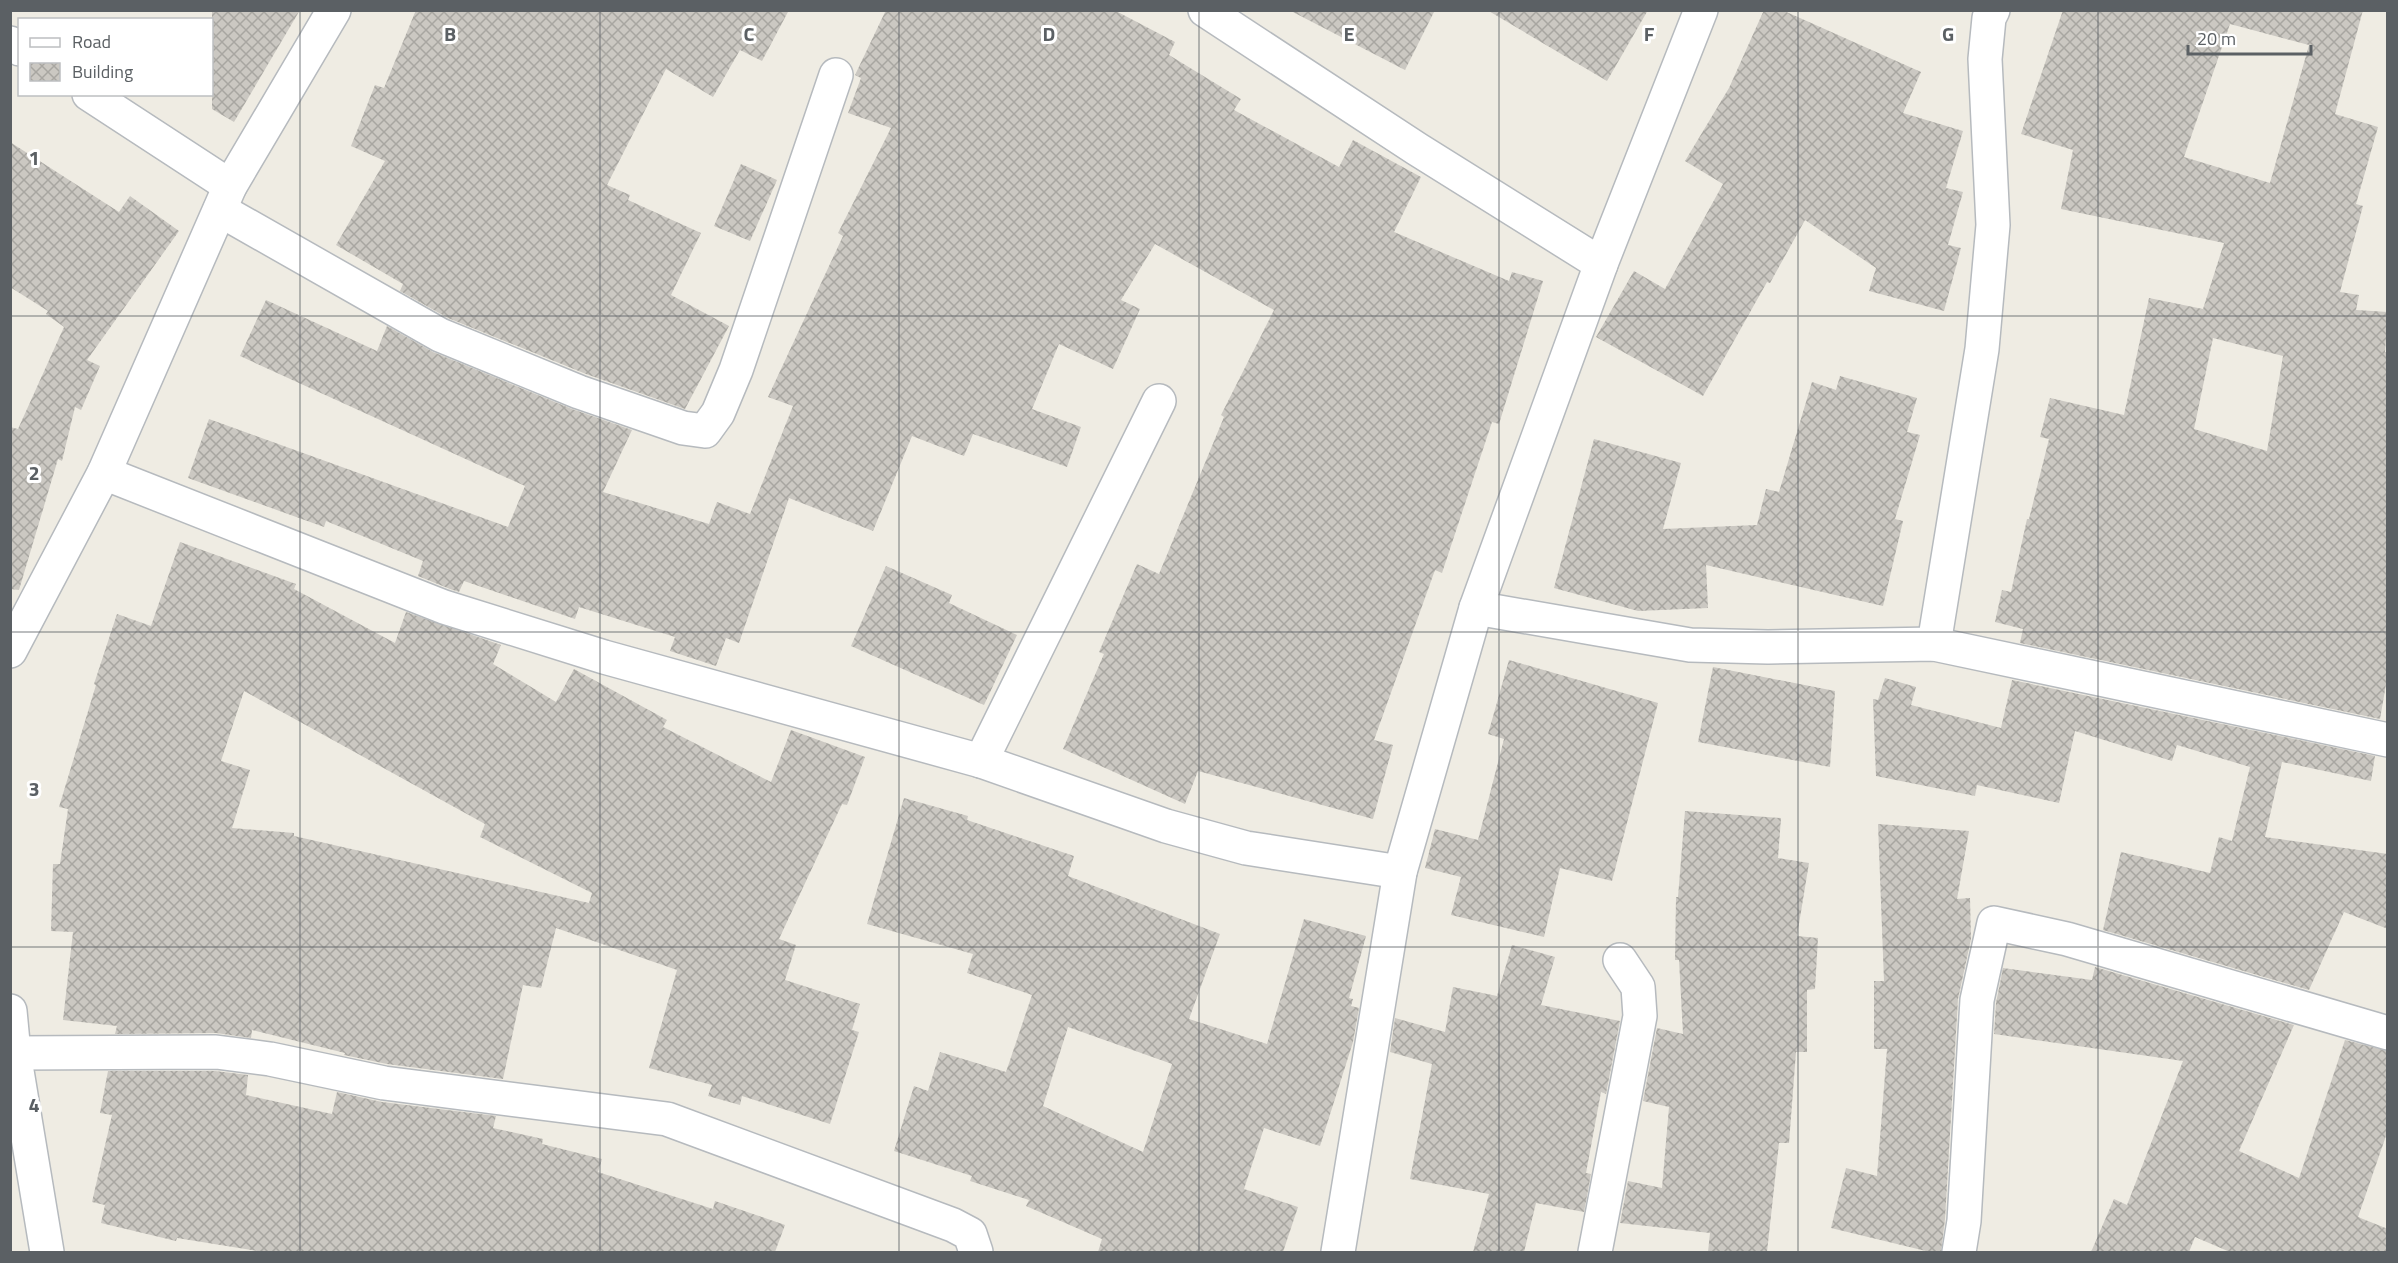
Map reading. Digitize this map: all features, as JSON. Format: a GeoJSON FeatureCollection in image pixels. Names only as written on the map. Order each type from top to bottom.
{"type":"FeatureCollection","features":[{"type":"Feature","properties":{"kind":"street"},"geometry":{"type":"LineString","coordinates":[[10,651],[104,472],[225,198],[334,10]]}},
{"type":"Feature","properties":{"kind":"street"},"geometry":{"type":"LineString","coordinates":[[1205,10],[1238,21],[1601,264]]}},
{"type":"Feature","properties":{"kind":"street"},"geometry":{"type":"LineString","coordinates":[[1338,1252],[1400,872],[1476,608],[1601,264],[1701,10]]}},
{"type":"Feature","properties":{"kind":"street"},"geometry":{"type":"LineString","coordinates":[[1934,644],[1982,349],[1993,225],[1983,13]]}},
{"type":"Feature","properties":{"kind":"street"},"geometry":{"type":"LineString","coordinates":[[92,96],[225,198],[440,335],[579,392],[683,428],[705,431],[718,413],[736,370],[836,75]]}},
{"type":"Feature","properties":{"kind":"street"},"geometry":{"type":"LineString","coordinates":[[981,761],[1159,401]]}},
{"type":"Feature","properties":{"kind":"street"},"geometry":{"type":"LineString","coordinates":[[104,472],[444,607],[604,657],[981,761],[1166,826],[1246,848],[1400,872]]}},
{"type":"Feature","properties":{"kind":"street"},"geometry":{"type":"LineString","coordinates":[[1476,608],[1690,645],[1768,647],[1934,644],[2388,740]]}},
{"type":"Feature","properties":{"kind":"street"},"geometry":{"type":"LineString","coordinates":[[1959,1252],[1965,1221],[1977,1000],[1994,923],[2067,939],[2388,1033]]}},
{"type":"Feature","properties":{"kind":"street"},"geometry":{"type":"LineString","coordinates":[[1596,1252],[1640,1016],[1638,987],[1620,960]]}},
{"type":"Feature","properties":{"kind":"street"},"geometry":{"type":"LineString","coordinates":[[10,1011],[16,1097],[47,1252]]}},
{"type":"Feature","properties":{"kind":"street"},"geometry":{"type":"LineString","coordinates":[[14,1053],[216,1052],[270,1059],[384,1083],[667,1119],[953,1225],[970,1234],[976,1252]]}},
{"type":"Feature","properties":{"kind":"building"},"geometry":{"type":"Polygon","coordinates":[[[212,10],[300,10],[234,122],[212,109],[212,10]]]}},
{"type":"Feature","properties":{"kind":"building"},"geometry":{"type":"Polygon","coordinates":[[[416,10],[789,10],[762,61],[740,50],[713,97],[666,69],[607,185],[630,195],[628,200],[701,233],[671,295],[729,326],[685,409],[586,374],[448,318],[400,291],[403,284],[336,245],[385,161],[351,146],[375,85],[384,88],[416,10]]]}},
{"type":"Feature","properties":{"kind":"building"},"geometry":{"type":"Polygon","coordinates":[[[886,10],[1114,10],[1175,42],[1169,55],[1241,99],[1234,110],[1339,167],[1353,140],[1421,177],[1394,232],[1509,281],[1512,272],[1543,281],[1499,424],[1492,422],[1442,573],[1435,570],[1374,740],[1393,745],[1373,819],[1198,771],[1185,804],[1063,749],[1104,654],[1099,652],[1137,564],[1159,574],[1224,417],[1221,415],[1274,310],[1155,244],[1121,300],[1140,309],[1113,369],[1059,344],[1032,409],[1081,427],[1067,467],[973,434],[964,456],[912,436],[873,531],[789,498],[739,643],[726,638],[716,666],[670,651],[675,637],[579,607],[575,619],[464,581],[459,592],[450,589],[418,576],[423,561],[326,521],[324,527],[188,478],[209,419],[508,527],[525,486],[240,356],[266,300],[377,351],[387,326],[433,352],[572,409],[632,430],[603,492],[709,524],[717,502],[750,514],[793,406],[768,397],[843,236],[838,233],[891,128],[848,113],[861,78],[855,75],[886,10]]]}},
{"type":"Feature","properties":{"kind":"building"},"geometry":{"type":"Polygon","coordinates":[[[1289,10],[1435,10],[1405,70],[1289,10]]]}},
{"type":"Feature","properties":{"kind":"building"},"geometry":{"type":"Polygon","coordinates":[[[1487,10],[1648,10],[1607,81],[1487,10]]]}},
{"type":"Feature","properties":{"kind":"building"},"geometry":{"type":"Polygon","coordinates":[[[1764,10],[1782,10],[1921,72],[1903,113],[1963,131],[1946,188],[1963,192],[1948,245],[1961,248],[1944,311],[1869,291],[1876,268],[1805,220],[1703,396],[1596,337],[1634,271],[1665,289],[1723,184],[1685,161],[1729,88],[1764,10]]]}},
{"type":"Feature","properties":{"kind":"building"},"geometry":{"type":"Polygon","coordinates":[[[2063,10],[2363,10],[2335,114],[2378,127],[2356,204],[2363,206],[2340,292],[2359,295],[2356,310],[2388,312],[2385,352],[2388,352],[2388,673],[2380,719],[2020,643],[2023,629],[1995,622],[2002,590],[2011,592],[2027,519],[2029,519],[2049,439],[2040,437],[2050,398],[2124,415],[2149,298],[2203,309],[2224,243],[2061,209],[2073,150],[2021,134],[2063,10]],[[2230,24],[2184,157],[2270,183],[2309,45],[2230,24]],[[2213,338],[2194,429],[2267,451],[2283,356],[2213,338]]]}},
{"type":"Feature","properties":{"kind":"building"},"geometry":{"type":"Polygon","coordinates":[[[10,142],[119,212],[130,196],[179,231],[87,360],[100,366],[81,410],[75,407],[62,461],[58,459],[19,590],[10,589],[10,427],[18,429],[64,327],[46,314],[48,311],[10,287],[10,142]]]}},
{"type":"Feature","properties":{"kind":"building"},"geometry":{"type":"Polygon","coordinates":[[[741,164],[777,180],[750,241],[714,226],[741,164]]]}},
{"type":"Feature","properties":{"kind":"building"},"geometry":{"type":"Polygon","coordinates":[[[1840,376],[1917,398],[1907,432],[1920,435],[1895,519],[1903,521],[1883,606],[1706,565],[1708,608],[1638,611],[1554,588],[1594,439],[1681,463],[1663,529],[1757,525],[1766,489],[1779,492],[1812,382],[1836,390],[1840,376]]]}},
{"type":"Feature","properties":{"kind":"building"},"geometry":{"type":"Polygon","coordinates":[[[180,542],[296,584],[294,589],[395,643],[406,612],[501,645],[493,664],[556,702],[574,669],[667,720],[663,727],[771,782],[791,730],[865,757],[847,805],[842,804],[779,939],[796,945],[785,980],[860,1004],[852,1030],[859,1032],[830,1124],[742,1096],[740,1105],[708,1096],[712,1085],[649,1068],[677,970],[556,928],[541,988],[523,985],[503,1079],[387,1064],[252,1030],[251,1038],[216,1033],[115,1034],[117,1026],[63,1020],[73,932],[51,931],[53,864],[60,864],[68,809],[59,807],[96,685],[94,684],[117,614],[151,626],[180,542]],[[244,691],[221,761],[250,770],[232,828],[294,833],[294,836],[589,903],[592,893],[480,837],[485,824],[244,691]]]}},
{"type":"Feature","properties":{"kind":"building"},"geometry":{"type":"Polygon","coordinates":[[[886,566],[952,595],[949,603],[1017,635],[984,705],[851,646],[886,566]]]}},
{"type":"Feature","properties":{"kind":"building"},"geometry":{"type":"Polygon","coordinates":[[[1509,660],[1658,703],[1612,881],[1560,868],[1544,937],[1451,915],[1461,877],[1425,868],[1435,829],[1478,840],[1504,739],[1488,734],[1509,660]]]}},
{"type":"Feature","properties":{"kind":"building"},"geometry":{"type":"Polygon","coordinates":[[[1713,667],[1835,691],[1830,767],[1698,742],[1713,667]]]}},
{"type":"Feature","properties":{"kind":"building"},"geometry":{"type":"Polygon","coordinates":[[[1885,678],[1916,687],[1911,705],[2001,728],[2012,680],[2375,756],[2371,781],[2282,762],[2265,837],[2388,854],[2388,929],[2344,912],[2309,990],[2103,930],[2121,852],[2210,873],[2219,837],[2232,841],[2250,767],[2177,745],[2172,761],[2075,731],[2059,803],[1977,785],[1975,796],[1876,776],[1873,699],[1878,700],[1885,678]]]}},
{"type":"Feature","properties":{"kind":"building"},"geometry":{"type":"Polygon","coordinates":[[[904,798],[968,816],[967,820],[1074,856],[1068,876],[1220,934],[1189,1019],[1267,1044],[1304,919],[1366,936],[1349,998],[1353,999],[1351,1006],[1359,1008],[1353,1042],[1320,1146],[1264,1128],[1244,1189],[1298,1207],[1283,1252],[1098,1252],[1102,1239],[1026,1206],[1029,1200],[970,1181],[972,1176],[894,1151],[914,1086],[928,1091],[940,1052],[1006,1072],[1032,995],[967,973],[973,954],[867,924],[904,798]],[[1068,1027],[1043,1106],[1143,1152],[1172,1064],[1068,1027]]]}},
{"type":"Feature","properties":{"kind":"building"},"geometry":{"type":"Polygon","coordinates":[[[1685,811],[1781,818],[1778,858],[1809,863],[1797,936],[1818,938],[1815,989],[1807,990],[1807,1052],[1796,1052],[1789,1143],[1779,1143],[1767,1252],[1708,1252],[1710,1233],[1620,1223],[1628,1181],[1662,1188],[1669,1107],[1643,1101],[1657,1028],[1683,1034],[1679,960],[1675,960],[1676,897],[1678,897],[1685,811]]]}},
{"type":"Feature","properties":{"kind":"building"},"geometry":{"type":"Polygon","coordinates":[[[1878,824],[1969,831],[1957,899],[1970,898],[1971,939],[1958,999],[1941,1252],[1930,1252],[1831,1228],[1846,1168],[1877,1176],[1887,1049],[1874,1049],[1874,981],[1884,981],[1878,824]]]}},
{"type":"Feature","properties":{"kind":"building"},"geometry":{"type":"Polygon","coordinates":[[[1512,945],[1555,957],[1541,1005],[1620,1021],[1606,1094],[1601,1092],[1586,1173],[1591,1174],[1584,1212],[1536,1203],[1524,1252],[1473,1252],[1489,1194],[1410,1179],[1432,1064],[1390,1052],[1395,1018],[1445,1032],[1453,987],[1497,996],[1512,945]]]}},
{"type":"Feature","properties":{"kind":"building"},"geometry":{"type":"Polygon","coordinates":[[[2095,967],[2294,1025],[2239,1151],[2299,1178],[2345,1040],[2388,1051],[2388,1130],[2358,1217],[2388,1229],[2388,1252],[2230,1252],[2195,1237],[2189,1252],[2091,1252],[2114,1199],[2127,1205],[2183,1061],[1994,1034],[1996,1003],[2003,968],[2092,980],[2095,967]]]}},
{"type":"Feature","properties":{"kind":"building"},"geometry":{"type":"Polygon","coordinates":[[[108,1071],[215,1071],[248,1075],[246,1095],[332,1114],[337,1092],[382,1102],[496,1116],[493,1128],[543,1139],[542,1144],[602,1159],[598,1172],[713,1209],[715,1201],[785,1225],[775,1252],[263,1252],[177,1238],[176,1241],[101,1223],[105,1205],[92,1202],[112,1115],[100,1113],[108,1071]]]}}]}
